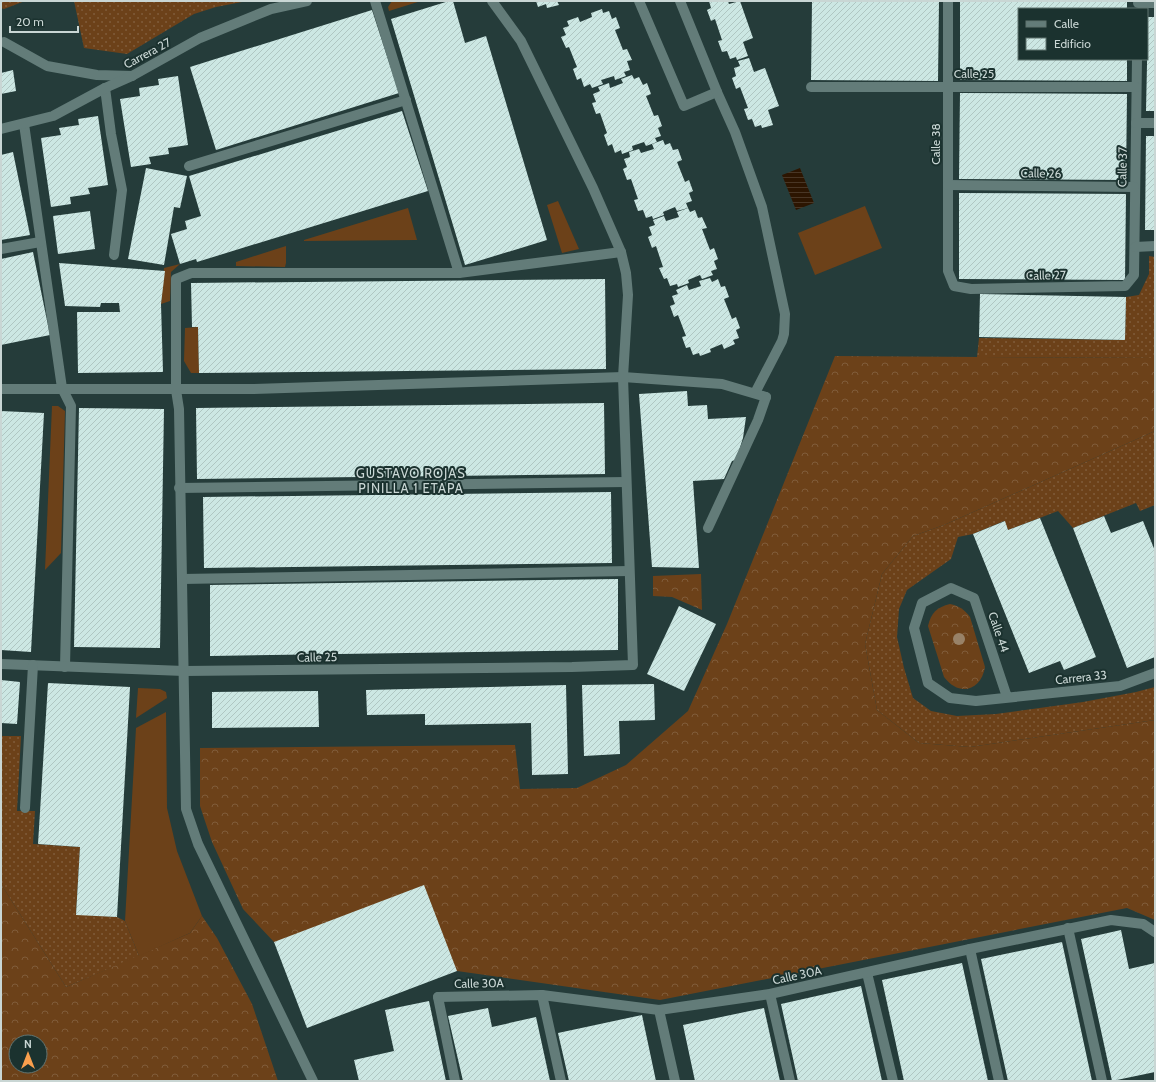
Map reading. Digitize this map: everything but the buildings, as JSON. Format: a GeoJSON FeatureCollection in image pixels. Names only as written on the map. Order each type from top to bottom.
{"type":"FeatureCollection","features":[{"type":"Feature","properties":{"kind":"street","name":"Carrera 27"},"geometry":{"type":"LineString","coordinates":[[1,129],[53,116],[105,88],[132,76],[200,38],[271,9],[307,1]]}},
{"type":"Feature","properties":{"kind":"street"},"geometry":{"type":"LineString","coordinates":[[375,1],[459,273]]}},
{"type":"Feature","properties":{"kind":"street"},"geometry":{"type":"LineString","coordinates":[[182,579],[629,571],[622,377],[628,295],[626,273],[621,252],[594,188],[521,42],[492,1]]}},
{"type":"Feature","properties":{"kind":"street"},"geometry":{"type":"LineString","coordinates":[[639,1],[684,106],[717,92]]}},
{"type":"Feature","properties":{"kind":"street"},"geometry":{"type":"LineString","coordinates":[[680,1],[735,132],[762,207],[785,314],[784,334],[782,341],[755,393]]}},
{"type":"Feature","properties":{"kind":"street","name":"Calle 38"},"geometry":{"type":"LineString","coordinates":[[948,1],[948,272],[954,286]]}},
{"type":"Feature","properties":{"kind":"street"},"geometry":{"type":"LineString","coordinates":[[1138,4],[1155,3]]}},
{"type":"Feature","properties":{"kind":"street"},"geometry":{"type":"LineString","coordinates":[[4,42],[47,66],[97,75],[132,76]]}},
{"type":"Feature","properties":{"kind":"street","name":"Calle 37"},"geometry":{"type":"LineString","coordinates":[[1134,275],[1134,187],[1137,60]]}},
{"type":"Feature","properties":{"kind":"street","name":"Calle 25"},"geometry":{"type":"LineString","coordinates":[[811,87],[948,85],[1136,87]]}},
{"type":"Feature","properties":{"kind":"street"},"geometry":{"type":"LineString","coordinates":[[105,88],[111,134],[122,190],[114,255]]}},
{"type":"Feature","properties":{"kind":"street"},"geometry":{"type":"LineString","coordinates":[[189,166],[406,100]]}},
{"type":"Feature","properties":{"kind":"street"},"geometry":{"type":"LineString","coordinates":[[1136,123],[1155,123]]}},
{"type":"Feature","properties":{"kind":"street"},"geometry":{"type":"LineString","coordinates":[[24,124],[62,388],[71,406],[65,667]]}},
{"type":"Feature","properties":{"kind":"street","name":"Calle 26"},"geometry":{"type":"LineString","coordinates":[[948,185],[1134,187]]}},
{"type":"Feature","properties":{"kind":"street"},"geometry":{"type":"LineString","coordinates":[[1,249],[40,242]]}},
{"type":"Feature","properties":{"kind":"street"},"geometry":{"type":"LineString","coordinates":[[1135,247],[1155,246]]}},
{"type":"Feature","properties":{"kind":"street"},"geometry":{"type":"LineString","coordinates":[[313,1081],[198,844],[186,809],[179,488],[179,409],[176,390],[176,279],[191,273],[459,273],[621,252]]}},
{"type":"Feature","properties":{"kind":"street","name":"Calle 27"},"geometry":{"type":"LineString","coordinates":[[954,286],[971,289],[1125,286],[1134,275]]}},
{"type":"Feature","properties":{"kind":"street"},"geometry":{"type":"LineString","coordinates":[[1,389],[62,388],[176,390],[622,377],[722,384],[766,397],[758,420],[708,528]]}},
{"type":"Feature","properties":{"kind":"street"},"geometry":{"type":"LineString","coordinates":[[179,488],[626,482]]}},
{"type":"Feature","properties":{"kind":"street","name":"Calle 25"},"geometry":{"type":"LineString","coordinates":[[1,664],[184,671],[633,665],[629,571]]}},
{"type":"Feature","properties":{"kind":"street","name":"Calle 44"},"geometry":{"type":"LineString","coordinates":[[922,603],[951,588],[974,598],[1007,697]]}},
{"type":"Feature","properties":{"kind":"street","name":"Carrera 33"},"geometry":{"type":"LineString","coordinates":[[922,603],[914,628],[928,683],[950,698],[976,701],[1120,686],[1155,674]]}},
{"type":"Feature","properties":{"kind":"street"},"geometry":{"type":"LineString","coordinates":[[25,808],[33,665]]}},
{"type":"Feature","properties":{"kind":"street","name":"Calle 30A"},"geometry":{"type":"LineString","coordinates":[[455,1081],[438,996],[542,995],[660,1010],[770,994],[970,949],[1111,920],[1143,924],[1155,932]]}},
{"type":"Feature","properties":{"kind":"street"},"geometry":{"type":"LineString","coordinates":[[1068,928],[1102,1081]]}},
{"type":"Feature","properties":{"kind":"street"},"geometry":{"type":"LineString","coordinates":[[970,949],[999,1081]]}},
{"type":"Feature","properties":{"kind":"street"},"geometry":{"type":"LineString","coordinates":[[867,973],[892,1081]]}},
{"type":"Feature","properties":{"kind":"street"},"geometry":{"type":"LineString","coordinates":[[770,994],[790,1081]]}},
{"type":"Feature","properties":{"kind":"street"},"geometry":{"type":"LineString","coordinates":[[542,995],[561,1081]]}},
{"type":"Feature","properties":{"kind":"street"},"geometry":{"type":"LineString","coordinates":[[660,1010],[675,1081]]}},
{"type":"Feature","properties":{"kind":"green space"},"geometry":{"type":"Polygon","coordinates":[[[1,1],[25,1],[4,9],[1,8],[1,1]]]}},
{"type":"Feature","properties":{"kind":"green space"},"geometry":{"type":"Polygon","coordinates":[[[74,1],[247,1],[216,7],[194,14],[127,54],[84,48],[74,1]]]}},
{"type":"Feature","properties":{"kind":"green space"},"geometry":{"type":"Polygon","coordinates":[[[392,1],[421,1],[389,11],[388,7],[392,1]]]}},
{"type":"Feature","properties":{"kind":"green space"},"geometry":{"type":"Polygon","coordinates":[[[558,201],[579,249],[562,253],[547,205],[558,201]]]}},
{"type":"Feature","properties":{"kind":"green space"},"geometry":{"type":"Polygon","coordinates":[[[865,206],[882,248],[815,275],[798,233],[865,206]]]}},
{"type":"Feature","properties":{"kind":"green space"},"geometry":{"type":"Polygon","coordinates":[[[408,208],[417,240],[304,241],[304,240],[408,208]]]}},
{"type":"Feature","properties":{"kind":"green space"},"geometry":{"type":"Polygon","coordinates":[[[286,246],[285,267],[236,266],[236,262],[286,246]]]}},
{"type":"Feature","properties":{"kind":"green space"},"geometry":{"type":"Polygon","coordinates":[[[1149,256],[1155,257],[1155,358],[977,357],[979,338],[1125,340],[1126,297],[1139,295],[1149,274],[1149,256]]]}},
{"type":"Feature","properties":{"kind":"green space"},"geometry":{"type":"Polygon","coordinates":[[[180,264],[171,272],[170,301],[161,304],[164,268],[180,264]]]}},
{"type":"Feature","properties":{"kind":"green space"},"geometry":{"type":"Polygon","coordinates":[[[198,327],[199,373],[191,373],[184,361],[185,328],[198,327]]]}},
{"type":"Feature","properties":{"kind":"green space"},"geometry":{"type":"Polygon","coordinates":[[[835,356],[1155,358],[1155,431],[944,525],[913,536],[882,574],[865,644],[877,710],[919,743],[970,747],[1155,720],[1155,920],[1127,908],[660,1000],[457,971],[274,942],[243,909],[212,842],[200,806],[200,748],[515,745],[520,789],[577,788],[626,765],[688,711],[727,624],[835,356]]]}},
{"type":"Feature","properties":{"kind":"green space"},"geometry":{"type":"Polygon","coordinates":[[[52,406],[58,406],[65,411],[61,553],[45,570],[52,406]]]}},
{"type":"Feature","properties":{"kind":"green space"},"geometry":{"type":"Polygon","coordinates":[[[1155,431],[1155,505],[1140,511],[1136,503],[1073,528],[1058,511],[1008,530],[1004,521],[973,534],[958,537],[951,559],[907,590],[899,609],[897,637],[913,698],[931,711],[957,716],[996,714],[1083,702],[1155,687],[1155,720],[970,747],[919,743],[877,710],[865,644],[882,574],[913,536],[944,525],[1155,431]]]}},
{"type":"Feature","properties":{"kind":"green space"},"geometry":{"type":"Polygon","coordinates":[[[701,574],[702,610],[672,597],[653,596],[653,576],[701,574]]]}},
{"type":"Feature","properties":{"kind":"green space"},"geometry":{"type":"Polygon","coordinates":[[[950,604],[961,608],[970,617],[985,667],[979,682],[969,688],[963,689],[956,687],[944,677],[928,626],[935,611],[950,604]]]}},
{"type":"Feature","properties":{"kind":"green space"},"geometry":{"type":"Polygon","coordinates":[[[138,688],[160,689],[166,692],[167,698],[136,718],[138,688]]]}},
{"type":"Feature","properties":{"kind":"green space"},"geometry":{"type":"Polygon","coordinates":[[[166,712],[167,808],[177,851],[202,916],[190,933],[139,956],[125,921],[136,728],[166,712]]]}},
{"type":"Feature","properties":{"kind":"green space"},"geometry":{"type":"Polygon","coordinates":[[[1,736],[21,736],[17,811],[35,811],[33,844],[80,847],[76,914],[117,917],[125,921],[139,956],[66,987],[1,884],[1,736]]]}},
{"type":"Feature","properties":{"kind":"green space"},"geometry":{"type":"Polygon","coordinates":[[[1,884],[66,987],[190,933],[202,916],[217,938],[252,1004],[278,1081],[1,1081],[1,884]]]}},
{"type":"Feature","properties":{"kind":"shaded area"},"geometry":{"type":"Polygon","coordinates":[[[800,168],[814,203],[796,210],[782,175],[800,168]]]}},
{"type":"Feature","properties":{"kind":"district","name":"GUSTAVO ROJAS PINILLA 1 ETAPA"},"geometry":{"type":"Point","coordinates":[411,480]}}]}
